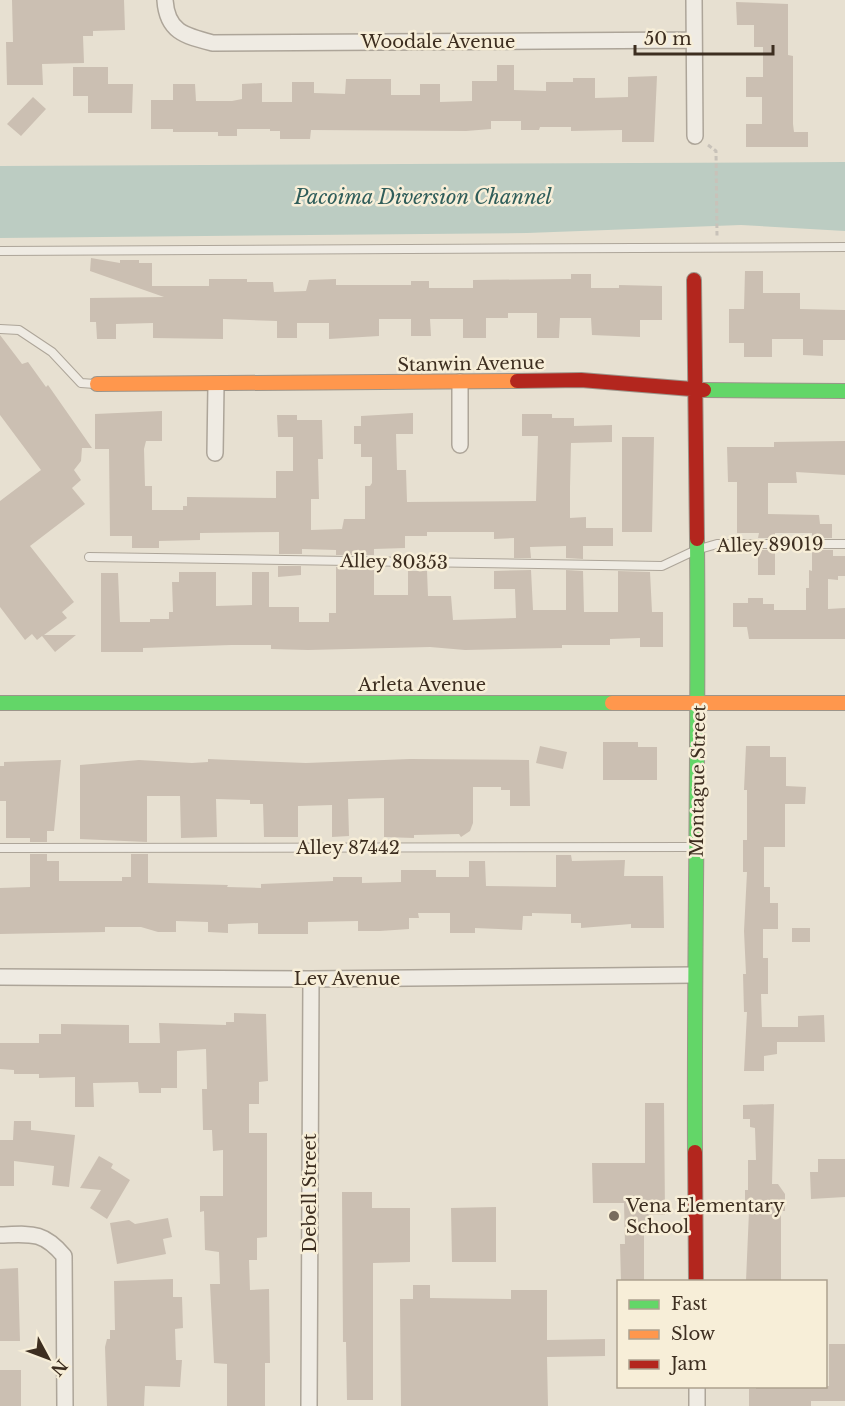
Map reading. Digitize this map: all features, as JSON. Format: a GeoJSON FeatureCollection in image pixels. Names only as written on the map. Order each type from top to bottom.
{"type":"FeatureCollection","features":[{"type":"Feature","properties":{"kind":"street","name":"Woodale Avenue"},"geometry":{"type":"LineString","coordinates":[[165,0],[166,16],[183,36],[213,43],[694,40]]}},
{"type":"Feature","properties":{"kind":"street"},"geometry":{"type":"LineString","coordinates":[[694,0],[695,136]]}},
{"type":"Feature","properties":{"kind":"street","name":"Montague Street"},"geometry":{"type":"LineString","coordinates":[[694,280],[693,390],[699,702],[694,975],[696,1280]]}},
{"type":"Feature","properties":{"kind":"street","name":"Stanwin Avenue"},"geometry":{"type":"LineString","coordinates":[[97,384],[216,385],[581,380],[693,390],[845,391]]}},
{"type":"Feature","properties":{"kind":"street"},"geometry":{"type":"LineString","coordinates":[[460,382],[460,445]]}},
{"type":"Feature","properties":{"kind":"street"},"geometry":{"type":"LineString","coordinates":[[215,453],[216,385]]}},
{"type":"Feature","properties":{"kind":"street","name":"Arleta Avenue"},"geometry":{"type":"LineString","coordinates":[[0,704],[845,703]]}},
{"type":"Feature","properties":{"kind":"street","name":"Lev Avenue"},"geometry":{"type":"LineString","coordinates":[[0,977],[310,979],[694,975]]}},
{"type":"Feature","properties":{"kind":"street","name":"Debell Street"},"geometry":{"type":"LineString","coordinates":[[309,1406],[310,979]]}},
{"type":"Feature","properties":{"kind":"street"},"geometry":{"type":"LineString","coordinates":[[0,1235],[34,1234],[52,1242],[64,1256],[65,1406]]}},
{"type":"Feature","properties":{"kind":"street"},"geometry":{"type":"LineString","coordinates":[[697,1388],[697,1406]]}},
{"type":"Feature","properties":{"kind":"lane"},"geometry":{"type":"LineString","coordinates":[[0,251],[845,247]]}},
{"type":"Feature","properties":{"kind":"lane"},"geometry":{"type":"LineString","coordinates":[[0,329],[19,330],[52,352],[81,383],[97,384]]}},
{"type":"Feature","properties":{"kind":"lane","name":"Alley 89019"},"geometry":{"type":"LineString","coordinates":[[696,550],[717,544],[845,544]]}},
{"type":"Feature","properties":{"kind":"lane","name":"Alley 80353"},"geometry":{"type":"LineString","coordinates":[[89,557],[662,566],[696,550]]}},
{"type":"Feature","properties":{"kind":"lane","name":"Alley 87442"},"geometry":{"type":"LineString","coordinates":[[0,848],[697,847]]}},
{"type":"Feature","properties":{"kind":"path"},"geometry":{"type":"LineString","coordinates":[[716,152],[717,241]]}},
{"type":"Feature","properties":{"kind":"water","name":"Pacoima Diversion Channel"},"geometry":{"type":"Polygon","coordinates":[[[845,162],[845,231],[741,225],[527,233],[0,238],[0,166],[845,162]]]}},
{"type":"Feature","properties":{"kind":"building"},"geometry":{"type":"Polygon","coordinates":[[[12,0],[124,0],[125,30],[93,31],[93,36],[83,36],[84,63],[42,64],[43,85],[7,85],[6,42],[13,42],[12,0]]]}},
{"type":"Feature","properties":{"kind":"building"},"geometry":{"type":"Polygon","coordinates":[[[736,2],[788,4],[788,55],[793,56],[794,132],[808,132],[808,147],[746,147],[746,124],[762,124],[762,97],[746,97],[746,77],[763,77],[763,47],[754,47],[754,25],[737,25],[736,2]]]}},
{"type":"Feature","properties":{"kind":"building"},"geometry":{"type":"Polygon","coordinates":[[[497,65],[514,65],[514,90],[546,91],[546,82],[573,82],[573,78],[595,78],[595,98],[628,97],[628,77],[657,76],[654,142],[622,142],[622,130],[571,131],[571,127],[540,127],[539,130],[521,130],[521,121],[491,121],[491,129],[466,131],[311,130],[310,139],[280,139],[280,131],[270,131],[270,129],[237,129],[237,136],[218,136],[218,132],[173,132],[173,129],[151,129],[151,100],[173,100],[173,84],[195,84],[196,101],[232,101],[242,99],[242,84],[262,83],[262,102],[292,102],[292,82],[314,82],[314,93],[345,94],[346,79],[391,79],[391,95],[420,95],[420,84],[440,84],[440,102],[472,101],[472,81],[497,81],[497,65]]]}},
{"type":"Feature","properties":{"kind":"building"},"geometry":{"type":"Polygon","coordinates":[[[73,67],[108,67],[108,84],[133,84],[132,113],[88,113],[88,96],[73,96],[73,67]]]}},
{"type":"Feature","properties":{"kind":"building"},"geometry":{"type":"Polygon","coordinates":[[[33,97],[46,109],[21,136],[7,124],[33,97]]]}},
{"type":"Feature","properties":{"kind":"building"},"geometry":{"type":"Polygon","coordinates":[[[91,258],[120,263],[120,260],[139,260],[139,263],[152,263],[152,286],[209,286],[209,279],[247,279],[247,282],[273,282],[274,292],[306,291],[309,280],[336,279],[336,285],[411,285],[411,281],[429,281],[429,288],[473,288],[473,280],[571,279],[571,274],[591,274],[591,288],[619,288],[619,285],[662,286],[662,320],[640,320],[640,337],[592,335],[591,318],[560,318],[559,338],[537,338],[537,313],[508,313],[508,318],[486,318],[486,338],[463,338],[463,319],[430,319],[431,336],[411,336],[411,319],[379,319],[379,336],[329,339],[329,323],[297,323],[297,338],[277,338],[277,321],[223,319],[223,339],[153,338],[153,323],[116,324],[116,339],[97,339],[96,322],[90,322],[90,298],[164,297],[90,271],[91,258]]]}},
{"type":"Feature","properties":{"kind":"building"},"geometry":{"type":"Polygon","coordinates":[[[745,271],[763,271],[763,293],[800,293],[800,309],[845,310],[845,340],[823,340],[823,356],[803,355],[803,339],[772,339],[772,357],[744,357],[744,343],[729,343],[729,309],[744,309],[745,271]]]}},
{"type":"Feature","properties":{"kind":"building"},"geometry":{"type":"Polygon","coordinates":[[[0,335],[22,364],[28,362],[46,387],[48,385],[92,448],[82,448],[81,461],[74,470],[81,480],[72,488],[85,504],[30,546],[74,602],[62,612],[67,618],[44,635],[76,635],[55,652],[42,636],[37,640],[32,634],[25,640],[0,607],[0,501],[41,470],[0,415],[0,335]]]}},
{"type":"Feature","properties":{"kind":"building"},"geometry":{"type":"Polygon","coordinates":[[[162,411],[162,441],[146,441],[144,449],[145,486],[152,486],[152,510],[183,510],[183,506],[187,506],[187,497],[276,498],[276,471],[293,471],[293,437],[278,437],[277,415],[297,415],[297,420],[322,420],[323,459],[318,459],[319,499],[311,499],[311,530],[342,529],[344,519],[365,519],[365,486],[370,486],[372,483],[372,457],[361,457],[361,444],[354,444],[354,426],[361,426],[361,416],[413,413],[413,434],[396,434],[397,470],[406,470],[407,502],[536,501],[538,436],[522,436],[522,414],[552,414],[552,418],[574,418],[574,426],[612,425],[612,442],[571,443],[570,518],[586,517],[586,528],[613,528],[613,546],[583,546],[583,559],[566,558],[566,546],[530,547],[531,558],[514,558],[514,538],[494,539],[494,532],[427,532],[427,536],[405,536],[405,548],[374,549],[374,555],[336,555],[336,550],[302,549],[302,554],[279,554],[279,532],[200,533],[200,540],[159,541],[159,548],[132,548],[132,536],[110,536],[109,449],[95,449],[95,414],[162,411]]]}},
{"type":"Feature","properties":{"kind":"building"},"geometry":{"type":"Polygon","coordinates":[[[622,437],[654,437],[652,532],[622,532],[622,437]]]}},
{"type":"Feature","properties":{"kind":"building"},"geometry":{"type":"Polygon","coordinates":[[[845,441],[845,475],[796,472],[797,483],[768,483],[768,514],[819,515],[820,524],[832,524],[832,538],[812,538],[812,533],[775,533],[775,538],[758,538],[759,533],[737,533],[737,482],[728,482],[727,447],[774,447],[774,442],[845,441]]]}},
{"type":"Feature","properties":{"kind":"building"},"geometry":{"type":"Polygon","coordinates":[[[758,550],[775,550],[775,575],[758,575],[758,550]]]}},
{"type":"Feature","properties":{"kind":"building"},"geometry":{"type":"Polygon","coordinates":[[[812,550],[833,550],[833,556],[845,556],[845,576],[838,576],[838,580],[828,579],[828,609],[845,608],[845,639],[749,639],[747,627],[733,627],[733,603],[748,603],[748,598],[763,598],[763,604],[774,604],[774,610],[806,610],[806,588],[809,588],[809,570],[812,571],[812,550]]]}},
{"type":"Feature","properties":{"kind":"building"},"geometry":{"type":"Polygon","coordinates":[[[278,566],[301,566],[301,575],[278,577],[278,566]]]}},
{"type":"Feature","properties":{"kind":"building"},"geometry":{"type":"Polygon","coordinates":[[[336,567],[374,567],[374,595],[408,595],[408,571],[427,571],[428,596],[451,596],[453,620],[516,618],[515,589],[494,589],[494,571],[531,570],[533,610],[566,610],[566,570],[583,571],[584,612],[618,612],[618,571],[650,572],[652,612],[663,612],[663,647],[640,647],[640,638],[610,639],[610,645],[562,645],[562,648],[465,650],[430,647],[308,650],[271,649],[271,645],[231,645],[143,648],[143,652],[101,652],[101,573],[118,573],[120,622],[150,622],[150,619],[169,619],[169,612],[173,612],[172,582],[179,582],[179,572],[216,572],[216,606],[252,605],[252,572],[269,572],[269,607],[299,607],[299,622],[329,622],[329,613],[336,613],[336,567]]]}},
{"type":"Feature","properties":{"kind":"building"},"geometry":{"type":"Polygon","coordinates":[[[603,742],[638,742],[638,747],[657,747],[657,780],[603,780],[603,742]]]}},
{"type":"Feature","properties":{"kind":"building"},"geometry":{"type":"Polygon","coordinates":[[[540,746],[567,752],[563,769],[536,763],[540,746]]]}},
{"type":"Feature","properties":{"kind":"building"},"geometry":{"type":"Polygon","coordinates":[[[746,746],[770,746],[770,757],[786,757],[786,786],[806,787],[805,804],[785,804],[785,847],[764,847],[764,887],[770,887],[770,903],[778,903],[778,929],[763,929],[763,958],[768,958],[768,994],[761,994],[762,1027],[798,1027],[798,1016],[824,1015],[825,1042],[777,1042],[777,1054],[764,1056],[764,1071],[744,1071],[747,1012],[744,1012],[743,974],[746,974],[744,931],[747,872],[743,872],[743,840],[747,840],[747,790],[744,790],[746,746]]]}},
{"type":"Feature","properties":{"kind":"building"},"geometry":{"type":"Polygon","coordinates":[[[208,759],[306,763],[410,759],[529,760],[530,806],[510,806],[510,790],[501,790],[501,787],[473,787],[473,823],[470,831],[461,837],[459,834],[414,835],[414,838],[384,837],[384,798],[348,799],[349,836],[332,837],[332,805],[298,806],[298,837],[264,837],[263,804],[250,804],[250,800],[216,799],[217,837],[181,838],[180,796],[147,796],[147,842],[80,839],[80,765],[139,760],[192,763],[208,762],[208,759]]]}},
{"type":"Feature","properties":{"kind":"building"},"geometry":{"type":"Polygon","coordinates":[[[61,760],[54,831],[47,831],[47,842],[30,842],[30,838],[6,838],[6,801],[0,801],[0,766],[4,766],[4,762],[61,760]]]}},
{"type":"Feature","properties":{"kind":"building"},"geometry":{"type":"Polygon","coordinates":[[[30,854],[47,854],[47,861],[59,861],[59,881],[122,881],[122,877],[131,877],[131,854],[148,854],[148,883],[261,888],[261,884],[333,881],[333,877],[362,877],[362,883],[401,882],[401,870],[436,870],[436,877],[469,877],[469,861],[485,861],[486,886],[556,887],[556,855],[571,855],[572,861],[625,860],[624,876],[663,876],[664,928],[631,928],[631,924],[581,928],[581,923],[571,923],[571,914],[532,913],[532,916],[523,916],[522,930],[475,928],[475,933],[450,933],[450,913],[418,913],[419,918],[409,918],[409,929],[380,931],[358,931],[358,921],[308,922],[308,934],[258,934],[258,923],[228,924],[228,933],[208,932],[208,922],[176,921],[176,932],[158,932],[141,927],[105,927],[105,932],[0,934],[0,888],[30,887],[30,854]]]}},
{"type":"Feature","properties":{"kind":"building"},"geometry":{"type":"Polygon","coordinates":[[[792,928],[810,928],[810,942],[792,942],[792,928]]]}},
{"type":"Feature","properties":{"kind":"building"},"geometry":{"type":"Polygon","coordinates":[[[234,1013],[266,1014],[268,1081],[259,1082],[259,1104],[249,1104],[249,1133],[267,1133],[267,1237],[257,1238],[257,1260],[249,1260],[250,1290],[269,1289],[270,1363],[265,1363],[265,1406],[227,1406],[227,1364],[214,1363],[210,1284],[220,1284],[219,1252],[205,1250],[204,1211],[200,1212],[200,1196],[223,1196],[223,1150],[213,1151],[212,1130],[203,1130],[202,1089],[207,1089],[206,1049],[177,1051],[177,1088],[161,1088],[161,1093],[139,1093],[138,1082],[93,1083],[94,1107],[75,1107],[75,1077],[39,1078],[39,1074],[14,1074],[14,1070],[0,1069],[0,1043],[39,1043],[39,1034],[61,1034],[61,1024],[129,1025],[129,1043],[160,1043],[159,1023],[226,1025],[226,1022],[234,1022],[234,1013]]]}},
{"type":"Feature","properties":{"kind":"building"},"geometry":{"type":"Polygon","coordinates":[[[645,1103],[664,1103],[665,1215],[649,1215],[649,1234],[644,1234],[644,1280],[621,1280],[620,1244],[625,1244],[624,1203],[593,1203],[592,1163],[645,1163],[645,1103]]]}},
{"type":"Feature","properties":{"kind":"building"},"geometry":{"type":"Polygon","coordinates":[[[774,1104],[772,1184],[778,1184],[785,1194],[785,1211],[781,1211],[781,1280],[746,1280],[749,1211],[745,1211],[745,1190],[748,1190],[748,1160],[756,1160],[755,1128],[750,1127],[750,1119],[743,1119],[743,1105],[774,1104]]]}},
{"type":"Feature","properties":{"kind":"building"},"geometry":{"type":"Polygon","coordinates":[[[14,1121],[31,1121],[31,1130],[75,1135],[69,1187],[52,1185],[54,1166],[14,1161],[14,1186],[0,1186],[0,1140],[13,1140],[14,1121]]]}},
{"type":"Feature","properties":{"kind":"building"},"geometry":{"type":"Polygon","coordinates":[[[99,1156],[113,1164],[111,1168],[130,1180],[107,1219],[90,1208],[101,1190],[80,1188],[99,1156]]]}},
{"type":"Feature","properties":{"kind":"building"},"geometry":{"type":"Polygon","coordinates":[[[818,1159],[845,1159],[845,1197],[811,1199],[810,1172],[818,1172],[818,1159]]]}},
{"type":"Feature","properties":{"kind":"building"},"geometry":{"type":"Polygon","coordinates":[[[342,1192],[372,1192],[372,1208],[410,1208],[410,1262],[373,1263],[373,1400],[347,1400],[346,1342],[343,1342],[342,1192]]]}},
{"type":"Feature","properties":{"kind":"building"},"geometry":{"type":"Polygon","coordinates":[[[496,1207],[496,1262],[452,1262],[451,1208],[496,1207]]]}},
{"type":"Feature","properties":{"kind":"building"},"geometry":{"type":"Polygon","coordinates":[[[168,1218],[172,1237],[163,1239],[166,1254],[117,1264],[110,1223],[129,1220],[135,1224],[168,1218]]]}},
{"type":"Feature","properties":{"kind":"building"},"geometry":{"type":"Polygon","coordinates":[[[18,1268],[20,1341],[0,1341],[0,1269],[18,1268]]]}},
{"type":"Feature","properties":{"kind":"building"},"geometry":{"type":"Polygon","coordinates":[[[173,1279],[173,1297],[182,1297],[183,1328],[175,1329],[176,1360],[182,1360],[180,1387],[145,1386],[144,1406],[107,1406],[105,1347],[107,1339],[110,1339],[110,1330],[115,1330],[114,1281],[173,1279]]]}},
{"type":"Feature","properties":{"kind":"building"},"geometry":{"type":"Polygon","coordinates":[[[413,1285],[430,1285],[430,1298],[511,1299],[511,1290],[547,1290],[547,1340],[605,1339],[605,1356],[547,1357],[548,1406],[401,1406],[400,1299],[413,1299],[413,1285]]]}},
{"type":"Feature","properties":{"kind":"building"},"geometry":{"type":"Polygon","coordinates":[[[829,1344],[845,1344],[845,1401],[811,1401],[811,1406],[749,1406],[749,1389],[827,1388],[829,1386],[829,1344]]]}},
{"type":"Feature","properties":{"kind":"building"},"geometry":{"type":"Polygon","coordinates":[[[0,1370],[21,1370],[21,1406],[0,1406],[0,1370]]]}},
{"type":"Feature","properties":{"kind":"traffic: fast"},"geometry":{"type":"LineString","coordinates":[[704,390],[845,391]]}},
{"type":"Feature","properties":{"kind":"traffic: fast"},"geometry":{"type":"LineString","coordinates":[[695,1152],[697,539]]}},
{"type":"Feature","properties":{"kind":"traffic: fast"},"geometry":{"type":"LineString","coordinates":[[0,703],[612,703]]}},
{"type":"Feature","properties":{"kind":"traffic: slow"},"geometry":{"type":"LineString","coordinates":[[97,384],[517,381]]}},
{"type":"Feature","properties":{"kind":"traffic: slow"},"geometry":{"type":"LineString","coordinates":[[612,703],[845,703]]}},
{"type":"Feature","properties":{"kind":"traffic: jam"},"geometry":{"type":"LineString","coordinates":[[694,280],[697,539]]}},
{"type":"Feature","properties":{"kind":"traffic: jam"},"geometry":{"type":"LineString","coordinates":[[517,381],[581,380],[704,390]]}},
{"type":"Feature","properties":{"kind":"traffic: jam"},"geometry":{"type":"LineString","coordinates":[[695,1152],[696,1280]]}},
{"type":"Feature","properties":{"kind":"place","name":"Vena Elementary School"},"geometry":{"type":"Point","coordinates":[614,1216]}}]}
